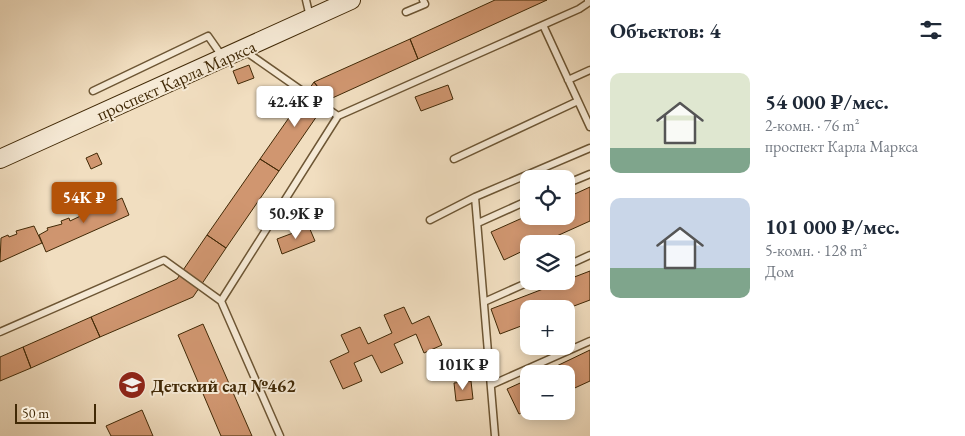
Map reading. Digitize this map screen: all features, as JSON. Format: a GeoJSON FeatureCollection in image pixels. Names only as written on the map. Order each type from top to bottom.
{"type":"FeatureCollection","features":[{"type":"Feature","properties":{"kind":"main road","name":"проспект Карла Маркса"},"geometry":{"type":"LineString","coordinates":[[0,160],[351,0]]}},
{"type":"Feature","properties":{"kind":"lane"},"geometry":{"type":"LineString","coordinates":[[306,0],[311,18]]}},
{"type":"Feature","properties":{"kind":"lane"},"geometry":{"type":"LineString","coordinates":[[406,12],[425,4],[423,0]]}},
{"type":"Feature","properties":{"kind":"lane"},"geometry":{"type":"LineString","coordinates":[[221,301],[338,116],[579,9],[588,3],[588,0]]}},
{"type":"Feature","properties":{"kind":"lane"},"geometry":{"type":"LineString","coordinates":[[543,25],[590,127]]}},
{"type":"Feature","properties":{"kind":"lane"},"geometry":{"type":"LineString","coordinates":[[93,91],[208,36],[224,59]]}},
{"type":"Feature","properties":{"kind":"lane"},"geometry":{"type":"LineString","coordinates":[[244,50],[338,116]]}},
{"type":"Feature","properties":{"kind":"lane"},"geometry":{"type":"LineString","coordinates":[[568,80],[590,70]]}},
{"type":"Feature","properties":{"kind":"lane"},"geometry":{"type":"LineString","coordinates":[[454,159],[578,101]]}},
{"type":"Feature","properties":{"kind":"lane"},"geometry":{"type":"LineString","coordinates":[[430,220],[476,197],[590,148]]}},
{"type":"Feature","properties":{"kind":"lane"},"geometry":{"type":"LineString","coordinates":[[575,180],[590,174]]}},
{"type":"Feature","properties":{"kind":"lane"},"geometry":{"type":"LineString","coordinates":[[476,197],[495,436]]}},
{"type":"Feature","properties":{"kind":"lane"},"geometry":{"type":"LineString","coordinates":[[478,222],[520,204]]}},
{"type":"Feature","properties":{"kind":"lane"},"geometry":{"type":"LineString","coordinates":[[575,262],[590,256]]}},
{"type":"Feature","properties":{"kind":"lane"},"geometry":{"type":"LineString","coordinates":[[0,332],[164,260],[221,301],[280,436]]}},
{"type":"Feature","properties":{"kind":"lane"},"geometry":{"type":"LineString","coordinates":[[484,302],[520,286]]}},
{"type":"Feature","properties":{"kind":"lane"},"geometry":{"type":"LineString","coordinates":[[491,385],[590,341]]}},
{"type":"Feature","properties":{"kind":"building"},"geometry":{"type":"Polygon","coordinates":[[[495,0],[547,0],[418,59],[410,39],[495,0]]]}},
{"type":"Feature","properties":{"kind":"building"},"geometry":{"type":"Polygon","coordinates":[[[410,39],[418,59],[328,100],[314,82],[410,39]]]}},
{"type":"Feature","properties":{"kind":"building"},"geometry":{"type":"Polygon","coordinates":[[[249,65],[254,78],[238,84],[233,71],[249,65]]]}},
{"type":"Feature","properties":{"kind":"building"},"geometry":{"type":"Polygon","coordinates":[[[314,82],[328,100],[279,171],[260,159],[314,82]]]}},
{"type":"Feature","properties":{"kind":"building"},"geometry":{"type":"Polygon","coordinates":[[[448,85],[453,99],[421,111],[415,97],[448,85]]]}},
{"type":"Feature","properties":{"kind":"building"},"geometry":{"type":"Polygon","coordinates":[[[97,153],[102,164],[91,169],[86,158],[97,153]]]}},
{"type":"Feature","properties":{"kind":"building"},"geometry":{"type":"Polygon","coordinates":[[[260,159],[279,171],[226,248],[207,235],[260,159]]]}},
{"type":"Feature","properties":{"kind":"building"},"geometry":{"type":"Polygon","coordinates":[[[590,187],[590,221],[559,235],[520,235],[520,252],[504,260],[491,232],[520,219],[520,225],[575,225],[575,194],[590,187]]]}},
{"type":"Feature","properties":{"kind":"building"},"geometry":{"type":"Polygon","coordinates":[[[122,198],[129,215],[46,252],[39,235],[48,230],[47,228],[62,224],[61,221],[69,218],[70,221],[89,212],[88,210],[104,205],[103,203],[110,200],[111,203],[122,198]]]}},
{"type":"Feature","properties":{"kind":"building"},"geometry":{"type":"Polygon","coordinates":[[[34,226],[42,243],[0,262],[1,238],[8,235],[9,237],[17,234],[16,231],[34,226]]]}},
{"type":"Feature","properties":{"kind":"building"},"geometry":{"type":"Polygon","coordinates":[[[309,227],[315,241],[282,254],[277,239],[309,227]]]}},
{"type":"Feature","properties":{"kind":"building"},"geometry":{"type":"Polygon","coordinates":[[[207,235],[226,248],[193,297],[100,337],[91,317],[177,279],[207,235]]]}},
{"type":"Feature","properties":{"kind":"building"},"geometry":{"type":"Polygon","coordinates":[[[590,271],[590,300],[575,306],[575,300],[520,300],[520,326],[500,334],[491,309],[540,290],[575,290],[575,277],[590,271]]]}},
{"type":"Feature","properties":{"kind":"building"},"geometry":{"type":"Polygon","coordinates":[[[404,307],[412,324],[429,316],[442,345],[424,353],[416,334],[394,344],[403,363],[381,373],[372,355],[354,363],[362,381],[343,389],[330,361],[349,352],[341,335],[360,327],[368,344],[392,333],[384,315],[404,307]]]}},
{"type":"Feature","properties":{"kind":"building"},"geometry":{"type":"Polygon","coordinates":[[[91,317],[100,337],[31,368],[23,347],[91,317]]]}},
{"type":"Feature","properties":{"kind":"building"},"geometry":{"type":"Polygon","coordinates":[[[203,324],[252,436],[221,436],[178,335],[203,324]]]}},
{"type":"Feature","properties":{"kind":"building"},"geometry":{"type":"Polygon","coordinates":[[[23,347],[31,368],[0,381],[0,357],[23,347]]]}},
{"type":"Feature","properties":{"kind":"building"},"geometry":{"type":"Polygon","coordinates":[[[590,350],[590,381],[575,388],[575,365],[559,365],[590,350]]]}},
{"type":"Feature","properties":{"kind":"building"},"geometry":{"type":"Polygon","coordinates":[[[471,381],[473,399],[456,401],[454,383],[471,381]]]}},
{"type":"Feature","properties":{"kind":"building"},"geometry":{"type":"Polygon","coordinates":[[[520,383],[520,414],[519,414],[507,389],[520,383]]]}},
{"type":"Feature","properties":{"kind":"building"},"geometry":{"type":"Polygon","coordinates":[[[142,410],[153,436],[111,436],[106,426],[142,410]]]}},
{"type":"Feature","properties":{"kind":"place","name":"Детский сад №462"},"geometry":{"type":"Point","coordinates":[132,385]}}]}
